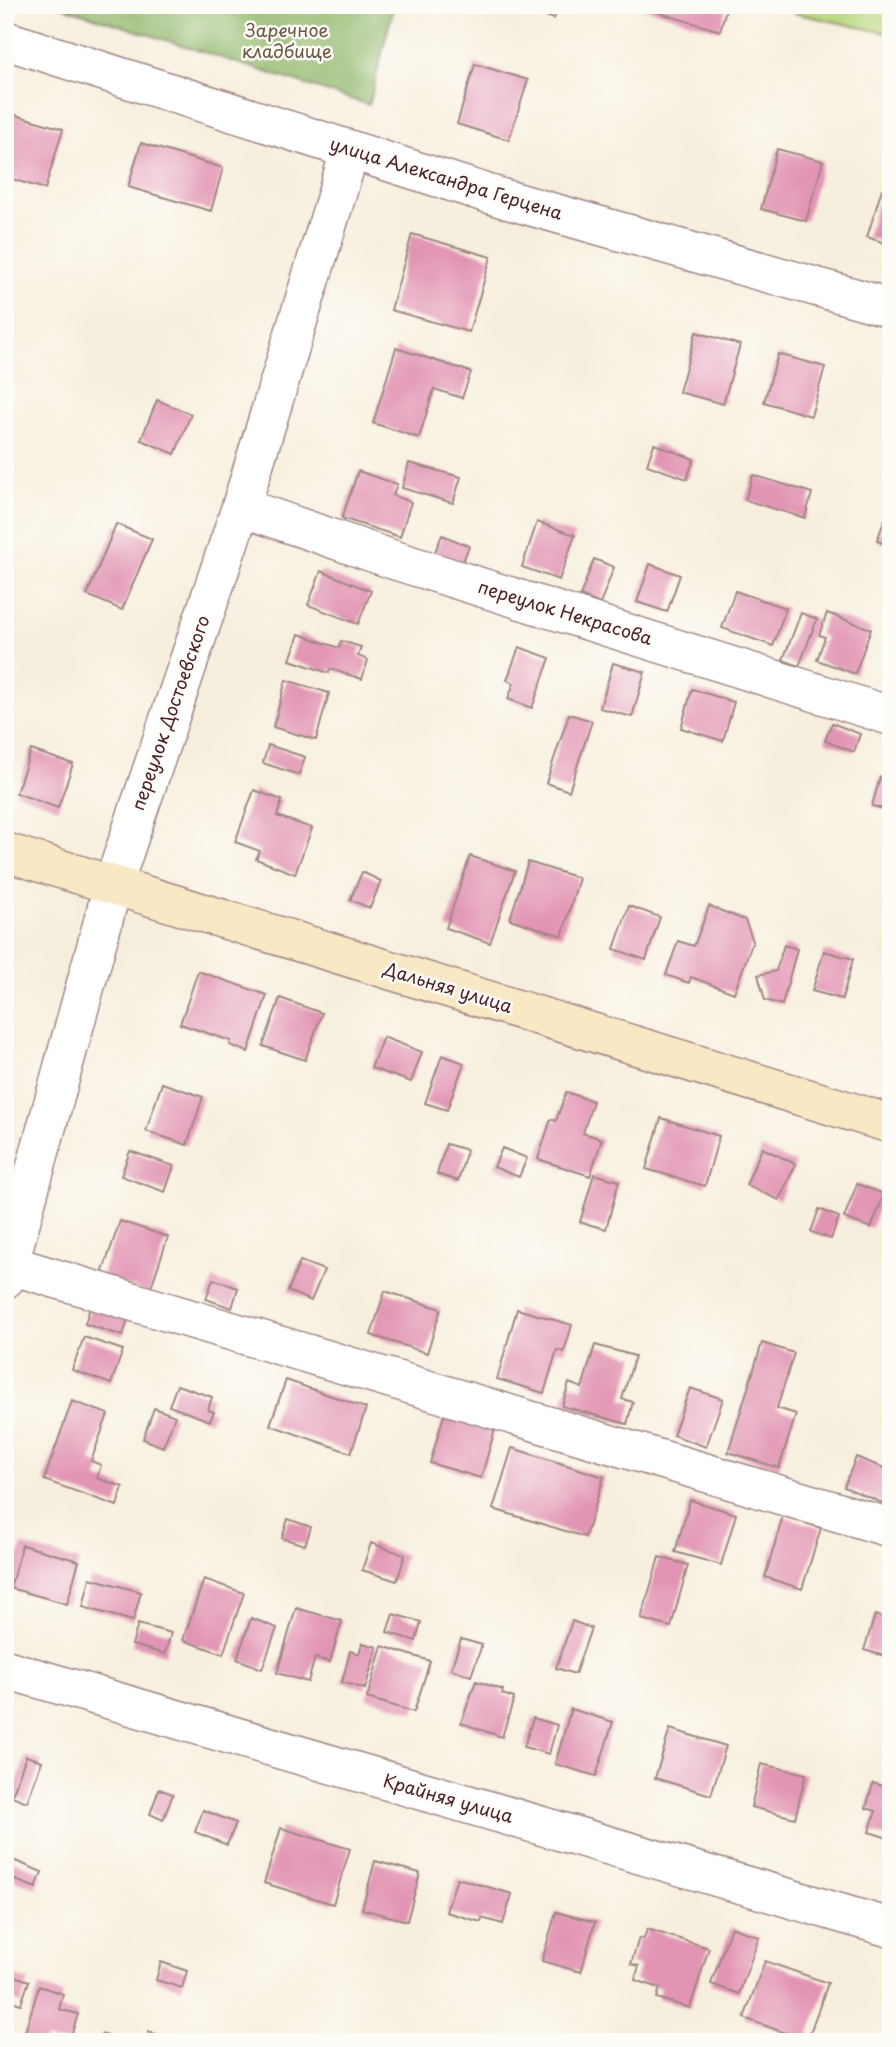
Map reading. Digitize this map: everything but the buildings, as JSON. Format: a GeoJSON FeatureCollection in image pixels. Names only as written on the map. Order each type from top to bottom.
{"type":"FeatureCollection","features":[{"type":"Feature","properties":{"kind":"main road","name":"Дальняя улица"},"geometry":{"type":"LineString","coordinates":[[5,852],[891,1124]]}},
{"type":"Feature","properties":{"kind":"street","name":"улица Александра Герцена"},"geometry":{"type":"LineString","coordinates":[[5,40],[505,199],[891,308]]}},
{"type":"Feature","properties":{"kind":"street","name":"переулок Достоевского"},"geometry":{"type":"LineString","coordinates":[[8,1272],[113,885],[241,507],[350,150]]}},
{"type":"Feature","properties":{"kind":"street","name":"переулок Некрасова"},"geometry":{"type":"LineString","coordinates":[[241,507],[391,559],[891,716]]}},
{"type":"Feature","properties":{"kind":"street"},"geometry":{"type":"LineString","coordinates":[[8,1272],[891,1528]]}},
{"type":"Feature","properties":{"kind":"street","name":"Крайняя улица"},"geometry":{"type":"LineString","coordinates":[[5,1669],[891,1928]]}},
{"type":"Feature","properties":{"kind":"green space","name":"Заречное кладбище"},"geometry":{"type":"Polygon","coordinates":[[[56,5],[394,5],[369,105],[56,5]]]}},
{"type":"Feature","properties":{"kind":"green space"},"geometry":{"type":"Polygon","coordinates":[[[789,5],[891,5],[891,34],[794,13],[789,5]]]}}]}
